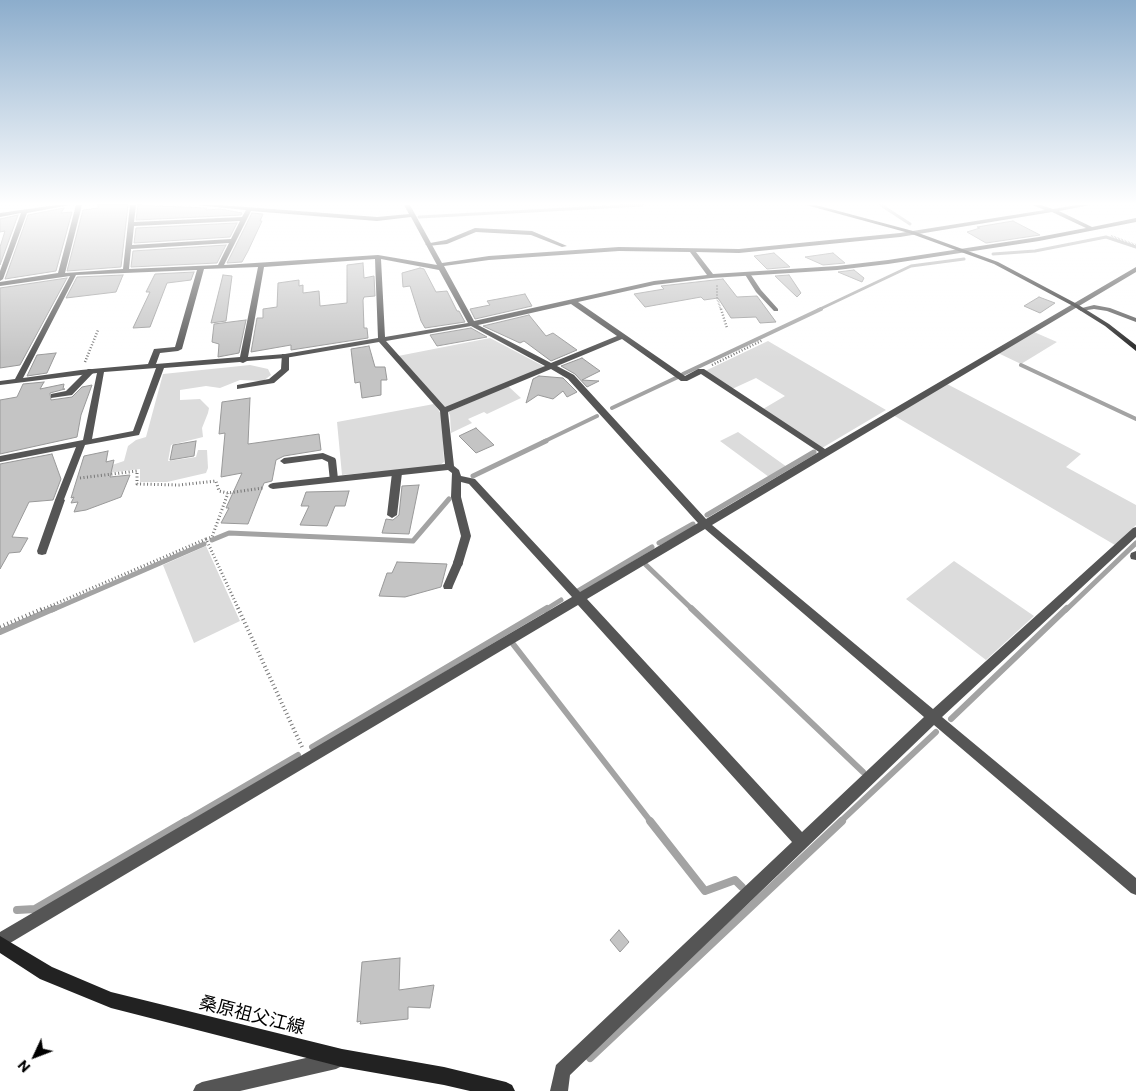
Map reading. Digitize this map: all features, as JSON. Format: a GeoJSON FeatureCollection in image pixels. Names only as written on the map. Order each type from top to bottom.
{"type":"FeatureCollection","features":[{"type":"Feature","properties":{"kind":"main road"},"geometry":{"type":"LineString","coordinates":[[978,256],[1028,278],[1078,307],[1107,325],[1136,349]]}},
{"type":"Feature","properties":{"kind":"main road","name":"桑原祖父江線"},"geometry":{"type":"LineString","coordinates":[[0,943],[46,973],[111,1000],[342,1058],[444,1076],[506,1091]]}},
{"type":"Feature","properties":{"kind":"street"},"geometry":{"type":"LineString","coordinates":[[0,279],[8,256]]}},
{"type":"Feature","properties":{"kind":"street"},"geometry":{"type":"LineString","coordinates":[[61,274],[65,256]]}},
{"type":"Feature","properties":{"kind":"street"},"geometry":{"type":"LineString","coordinates":[[126,271],[128,256]]}},
{"type":"Feature","properties":{"kind":"street"},"geometry":{"type":"LineString","coordinates":[[220,267],[226,256]]}},
{"type":"Feature","properties":{"kind":"street"},"geometry":{"type":"LineString","coordinates":[[434,256],[472,324],[571,377],[704,523],[1136,888]]}},
{"type":"Feature","properties":{"kind":"street"},"geometry":{"type":"LineString","coordinates":[[0,284],[74,273],[261,266],[378,257],[440,266],[489,258],[519,256]]}},
{"type":"Feature","properties":{"kind":"street"},"geometry":{"type":"LineString","coordinates":[[696,256],[710,276]]}},
{"type":"Feature","properties":{"kind":"street"},"geometry":{"type":"LineString","coordinates":[[0,382],[100,370],[243,361],[285,356],[382,341],[472,324],[654,283],[710,276],[837,268],[922,256]]}},
{"type":"Feature","properties":{"kind":"street"},"geometry":{"type":"LineString","coordinates":[[378,257],[382,341],[444,411],[450,467],[456,472],[456,497],[466,536],[458,563],[448,586]]}},
{"type":"Feature","properties":{"kind":"street"},"geometry":{"type":"LineString","coordinates":[[243,361],[261,266]]}},
{"type":"Feature","properties":{"kind":"street"},"geometry":{"type":"LineString","coordinates":[[151,366],[157,351],[178,349],[201,268]]}},
{"type":"Feature","properties":{"kind":"street"},"geometry":{"type":"LineString","coordinates":[[0,943],[824,452],[1078,307],[1085,298],[1136,269]]}},
{"type":"Feature","properties":{"kind":"street"},"geometry":{"type":"LineString","coordinates":[[18,380],[74,273]]}},
{"type":"Feature","properties":{"kind":"street"},"geometry":{"type":"LineString","coordinates":[[747,273],[758,291],[776,310]]}},
{"type":"Feature","properties":{"kind":"street"},"geometry":{"type":"LineString","coordinates":[[1085,298],[1136,320]]}},
{"type":"Feature","properties":{"kind":"street"},"geometry":{"type":"LineString","coordinates":[[572,301],[684,379],[701,371],[824,452]]}},
{"type":"Feature","properties":{"kind":"street"},"geometry":{"type":"LineString","coordinates":[[1078,307],[1108,309]]}},
{"type":"Feature","properties":{"kind":"street"},"geometry":{"type":"LineString","coordinates":[[444,411],[623,336]]}},
{"type":"Feature","properties":{"kind":"street"},"geometry":{"type":"LineString","coordinates":[[240,387],[271,381],[285,370],[285,356]]}},
{"type":"Feature","properties":{"kind":"street"},"geometry":{"type":"LineString","coordinates":[[0,459],[136,433],[161,365]]}},
{"type":"Feature","properties":{"kind":"street"},"geometry":{"type":"LineString","coordinates":[[42,552],[68,479],[85,443],[100,370]]}},
{"type":"Feature","properties":{"kind":"street"},"geometry":{"type":"LineString","coordinates":[[54,396],[69,393],[91,371]]}},
{"type":"Feature","properties":{"kind":"street"},"geometry":{"type":"LineString","coordinates":[[284,461],[323,456],[332,460],[333,480]]}},
{"type":"Feature","properties":{"kind":"street"},"geometry":{"type":"LineString","coordinates":[[273,486],[450,467]]}},
{"type":"Feature","properties":{"kind":"street"},"geometry":{"type":"LineString","coordinates":[[392,514],[397,473]]}},
{"type":"Feature","properties":{"kind":"street"},"geometry":{"type":"LineString","coordinates":[[457,478],[472,481],[802,842]]}},
{"type":"Feature","properties":{"kind":"street"},"geometry":{"type":"LineString","coordinates":[[559,1091],[562,1071],[933,717],[1136,531]]}},
{"type":"Feature","properties":{"kind":"street"},"geometry":{"type":"LineString","coordinates":[[202,1091],[342,1058]]}},
{"type":"Feature","properties":{"kind":"path"},"geometry":{"type":"LineString","coordinates":[[710,276],[717,286],[717,298],[727,328]]}},
{"type":"Feature","properties":{"kind":"path"},"geometry":{"type":"LineString","coordinates":[[81,372],[98,330]]}},
{"type":"Feature","properties":{"kind":"path"},"geometry":{"type":"LineString","coordinates":[[701,371],[763,340]]}},
{"type":"Feature","properties":{"kind":"path"},"geometry":{"type":"LineString","coordinates":[[68,479],[137,471],[136,484],[179,485],[216,481],[219,491],[228,493],[273,486]]}},
{"type":"Feature","properties":{"kind":"path"},"geometry":{"type":"LineString","coordinates":[[0,627],[212,537],[228,493]]}},
{"type":"Feature","properties":{"kind":"path"},"geometry":{"type":"LineString","coordinates":[[206,539],[307,759]]}},
{"type":"Feature","properties":{"kind":"shaded area"},"geometry":{"type":"Polygon","coordinates":[[[1034,332],[1057,342],[1021,364],[998,353],[1034,332]]]}},
{"type":"Feature","properties":{"kind":"shaded area"},"geometry":{"type":"Polygon","coordinates":[[[490,338],[545,367],[445,408],[398,356],[490,338]]]}},
{"type":"Feature","properties":{"kind":"shaded area"},"geometry":{"type":"Polygon","coordinates":[[[768,341],[886,410],[822,448],[763,409],[785,396],[756,378],[732,389],[705,371],[768,341]]]}},
{"type":"Feature","properties":{"kind":"shaded area"},"geometry":{"type":"Polygon","coordinates":[[[250,365],[268,369],[271,375],[263,381],[240,380],[220,388],[206,386],[180,390],[180,400],[200,399],[209,408],[202,428],[203,437],[171,445],[168,461],[196,457],[198,450],[207,450],[208,468],[206,473],[167,482],[140,482],[140,469],[100,474],[106,467],[124,461],[128,446],[136,440],[146,437],[163,374],[250,365]]]}},
{"type":"Feature","properties":{"kind":"shaded area"},"geometry":{"type":"Polygon","coordinates":[[[947,384],[1081,454],[1066,467],[1136,505],[1136,525],[1115,545],[893,415],[947,384]]]}},
{"type":"Feature","properties":{"kind":"shaded area"},"geometry":{"type":"Polygon","coordinates":[[[508,386],[521,398],[487,414],[484,412],[468,419],[472,423],[451,433],[450,415],[448,412],[508,386]]]}},
{"type":"Feature","properties":{"kind":"shaded area"},"geometry":{"type":"Polygon","coordinates":[[[434,404],[442,415],[444,462],[439,466],[342,475],[337,422],[434,404]]]}},
{"type":"Feature","properties":{"kind":"shaded area"},"geometry":{"type":"Polygon","coordinates":[[[738,432],[787,467],[769,477],[720,441],[738,432]]]}},
{"type":"Feature","properties":{"kind":"shaded area"},"geometry":{"type":"Polygon","coordinates":[[[206,546],[240,621],[194,643],[163,565],[206,546]]]}},
{"type":"Feature","properties":{"kind":"shaded area"},"geometry":{"type":"Polygon","coordinates":[[[954,561],[1034,616],[986,660],[906,599],[954,561]]]}},
{"type":"Feature","properties":{"kind":"building"},"geometry":{"type":"Polygon","coordinates":[[[13,256],[60,256],[56,271],[5,279],[13,256]]]}},
{"type":"Feature","properties":{"kind":"building"},"geometry":{"type":"Polygon","coordinates":[[[71,256],[122,256],[121,267],[67,271],[71,256]]]}},
{"type":"Feature","properties":{"kind":"building"},"geometry":{"type":"Polygon","coordinates":[[[132,256],[221,256],[217,263],[131,267],[132,256]]]}},
{"type":"Feature","properties":{"kind":"building"},"geometry":{"type":"Polygon","coordinates":[[[231,256],[245,256],[242,262],[227,263],[231,256]]]}},
{"type":"Feature","properties":{"kind":"building"},"geometry":{"type":"Polygon","coordinates":[[[754,256],[777,256],[790,267],[767,269],[754,256]]]}},
{"type":"Feature","properties":{"kind":"building"},"geometry":{"type":"Polygon","coordinates":[[[836,256],[845,263],[823,265],[805,257],[836,256]]]}},
{"type":"Feature","properties":{"kind":"building"},"geometry":{"type":"Polygon","coordinates":[[[363,263],[364,278],[374,276],[375,296],[364,297],[363,300],[364,328],[367,328],[368,338],[291,350],[291,345],[251,352],[257,318],[263,318],[263,309],[277,307],[278,283],[299,280],[299,286],[303,285],[303,293],[319,291],[320,306],[347,303],[347,265],[363,263]]]}},
{"type":"Feature","properties":{"kind":"building"},"geometry":{"type":"Polygon","coordinates":[[[420,268],[424,269],[436,292],[447,291],[465,322],[425,328],[410,286],[403,287],[402,273],[420,268]]]}},
{"type":"Feature","properties":{"kind":"building"},"geometry":{"type":"Polygon","coordinates":[[[854,270],[864,278],[862,282],[838,272],[854,270]]]}},
{"type":"Feature","properties":{"kind":"building"},"geometry":{"type":"Polygon","coordinates":[[[194,272],[191,280],[167,283],[150,327],[133,328],[150,292],[146,292],[155,274],[194,272]]]}},
{"type":"Feature","properties":{"kind":"building"},"geometry":{"type":"Polygon","coordinates":[[[123,275],[116,292],[66,298],[77,277],[123,275]]]}},
{"type":"Feature","properties":{"kind":"building"},"geometry":{"type":"Polygon","coordinates":[[[223,275],[232,276],[226,321],[211,323],[223,275]]]}},
{"type":"Feature","properties":{"kind":"building"},"geometry":{"type":"Polygon","coordinates":[[[789,275],[801,293],[797,297],[775,276],[789,275]]]}},
{"type":"Feature","properties":{"kind":"building"},"geometry":{"type":"Polygon","coordinates":[[[67,278],[20,365],[0,368],[0,288],[67,278]]]}},
{"type":"Feature","properties":{"kind":"building"},"geometry":{"type":"Polygon","coordinates":[[[723,279],[737,297],[757,296],[776,322],[760,323],[756,317],[731,318],[718,298],[704,300],[701,297],[645,307],[634,294],[664,289],[661,286],[723,279]]]}},
{"type":"Feature","properties":{"kind":"building"},"geometry":{"type":"Polygon","coordinates":[[[525,294],[532,306],[475,319],[470,309],[490,305],[487,301],[525,294]]]}},
{"type":"Feature","properties":{"kind":"building"},"geometry":{"type":"Polygon","coordinates":[[[1039,297],[1055,303],[1040,313],[1024,306],[1039,297]]]}},
{"type":"Feature","properties":{"kind":"building"},"geometry":{"type":"Polygon","coordinates":[[[529,315],[546,336],[553,333],[577,350],[551,361],[524,341],[520,343],[483,326],[529,315]]]}},
{"type":"Feature","properties":{"kind":"building"},"geometry":{"type":"Polygon","coordinates":[[[246,320],[239,353],[218,357],[219,344],[212,342],[214,324],[246,320]]]}},
{"type":"Feature","properties":{"kind":"building"},"geometry":{"type":"Polygon","coordinates":[[[471,328],[487,337],[437,346],[430,335],[471,328]]]}},
{"type":"Feature","properties":{"kind":"building"},"geometry":{"type":"Polygon","coordinates":[[[369,346],[375,367],[385,367],[387,380],[381,380],[381,395],[362,398],[360,382],[355,383],[351,349],[369,346]]]}},
{"type":"Feature","properties":{"kind":"building"},"geometry":{"type":"Polygon","coordinates":[[[56,353],[47,373],[27,376],[37,355],[56,353]]]}},
{"type":"Feature","properties":{"kind":"building"},"geometry":{"type":"Polygon","coordinates":[[[582,358],[600,371],[582,380],[599,381],[587,387],[575,374],[561,366],[582,358]]]}},
{"type":"Feature","properties":{"kind":"building"},"geometry":{"type":"Polygon","coordinates":[[[539,376],[563,378],[577,392],[567,397],[563,391],[553,399],[538,395],[526,403],[533,379],[539,376]]]}},
{"type":"Feature","properties":{"kind":"building"},"geometry":{"type":"Polygon","coordinates":[[[44,382],[40,389],[64,384],[63,389],[65,389],[50,393],[51,400],[72,397],[82,387],[92,385],[81,415],[77,437],[0,454],[0,400],[17,397],[23,384],[44,382]]]}},
{"type":"Feature","properties":{"kind":"building"},"geometry":{"type":"Polygon","coordinates":[[[250,398],[248,444],[319,434],[321,450],[284,456],[276,460],[272,481],[264,483],[248,524],[221,523],[229,508],[226,508],[242,473],[221,477],[225,433],[219,434],[222,402],[250,398]]]}},
{"type":"Feature","properties":{"kind":"building"},"geometry":{"type":"Polygon","coordinates":[[[476,428],[494,445],[476,453],[459,436],[476,428]]]}},
{"type":"Feature","properties":{"kind":"building"},"geometry":{"type":"Polygon","coordinates":[[[196,441],[194,456],[170,460],[173,445],[196,441]]]}},
{"type":"Feature","properties":{"kind":"building"},"geometry":{"type":"Polygon","coordinates":[[[108,451],[106,462],[114,460],[110,477],[130,475],[121,497],[86,510],[74,512],[78,502],[71,503],[74,497],[71,498],[84,456],[108,451]]]}},
{"type":"Feature","properties":{"kind":"building"},"geometry":{"type":"Polygon","coordinates":[[[52,454],[61,479],[53,500],[29,502],[12,537],[28,538],[20,552],[9,553],[0,569],[0,464],[52,454]]]}},
{"type":"Feature","properties":{"kind":"building"},"geometry":{"type":"Polygon","coordinates":[[[419,485],[409,534],[382,533],[386,519],[393,520],[399,515],[402,486],[419,485]]]}},
{"type":"Feature","properties":{"kind":"building"},"geometry":{"type":"Polygon","coordinates":[[[349,491],[345,506],[335,506],[327,526],[300,525],[309,506],[301,506],[306,492],[349,491]]]}},
{"type":"Feature","properties":{"kind":"building"},"geometry":{"type":"Polygon","coordinates":[[[397,562],[447,564],[441,587],[405,597],[379,596],[387,573],[392,573],[397,562]]]}},
{"type":"Feature","properties":{"kind":"building"},"geometry":{"type":"Polygon","coordinates":[[[619,930],[629,942],[620,952],[610,940],[619,930]]]}},
{"type":"Feature","properties":{"kind":"building"},"geometry":{"type":"Polygon","coordinates":[[[400,958],[399,990],[434,985],[430,1008],[408,1007],[408,1019],[360,1024],[361,1021],[357,1022],[362,962],[400,958]]]}},
{"type":"Feature","properties":{"kind":"waterway"},"geometry":{"type":"LineString","coordinates":[[818,310],[911,266],[964,259]]}},
{"type":"Feature","properties":{"kind":"waterway"},"geometry":{"type":"LineString","coordinates":[[683,374],[821,309]]}},
{"type":"Feature","properties":{"kind":"waterway"},"geometry":{"type":"LineString","coordinates":[[1021,365],[1136,419]]}},
{"type":"Feature","properties":{"kind":"waterway"},"geometry":{"type":"LineString","coordinates":[[612,408],[678,377]]}},
{"type":"Feature","properties":{"kind":"waterway"},"geometry":{"type":"LineString","coordinates":[[543,442],[597,416]]}},
{"type":"Feature","properties":{"kind":"waterway"},"geometry":{"type":"LineString","coordinates":[[473,476],[546,441]]}},
{"type":"Feature","properties":{"kind":"waterway"},"geometry":{"type":"LineString","coordinates":[[707,515],[814,452]]}},
{"type":"Feature","properties":{"kind":"waterway"},"geometry":{"type":"LineString","coordinates":[[212,540],[229,533],[413,541],[449,499]]}},
{"type":"Feature","properties":{"kind":"waterway"},"geometry":{"type":"LineString","coordinates":[[659,543],[693,524]]}},
{"type":"Feature","properties":{"kind":"waterway"},"geometry":{"type":"LineString","coordinates":[[1066,610],[1136,543]]}},
{"type":"Feature","properties":{"kind":"waterway"},"geometry":{"type":"LineString","coordinates":[[52,610],[204,544]]}},
{"type":"Feature","properties":{"kind":"waterway"},"geometry":{"type":"LineString","coordinates":[[578,591],[652,547]]}},
{"type":"Feature","properties":{"kind":"waterway"},"geometry":{"type":"LineString","coordinates":[[646,565],[693,610]]}},
{"type":"Feature","properties":{"kind":"waterway"},"geometry":{"type":"LineString","coordinates":[[545,610],[561,600]]}},
{"type":"Feature","properties":{"kind":"waterway"},"geometry":{"type":"LineString","coordinates":[[0,632],[55,608]]}},
{"type":"Feature","properties":{"kind":"waterway"},"geometry":{"type":"LineString","coordinates":[[312,747],[547,608]]}},
{"type":"Feature","properties":{"kind":"waterway"},"geometry":{"type":"LineString","coordinates":[[691,608],[863,772]]}},
{"type":"Feature","properties":{"kind":"waterway"},"geometry":{"type":"LineString","coordinates":[[951,719],[1067,608]]}},
{"type":"Feature","properties":{"kind":"waterway"},"geometry":{"type":"LineString","coordinates":[[513,644],[651,822]]}},
{"type":"Feature","properties":{"kind":"waterway"},"geometry":{"type":"LineString","coordinates":[[840,822],[936,732]]}},
{"type":"Feature","properties":{"kind":"waterway"},"geometry":{"type":"LineString","coordinates":[[183,822],[298,755]]}},
{"type":"Feature","properties":{"kind":"waterway"},"geometry":{"type":"LineString","coordinates":[[17,910],[35,909],[186,821]]}},
{"type":"Feature","properties":{"kind":"waterway"},"geometry":{"type":"LineString","coordinates":[[650,821],[705,891],[735,880],[742,887]]}},
{"type":"Feature","properties":{"kind":"waterway"},"geometry":{"type":"LineString","coordinates":[[590,1058],[842,821]]}}]}
